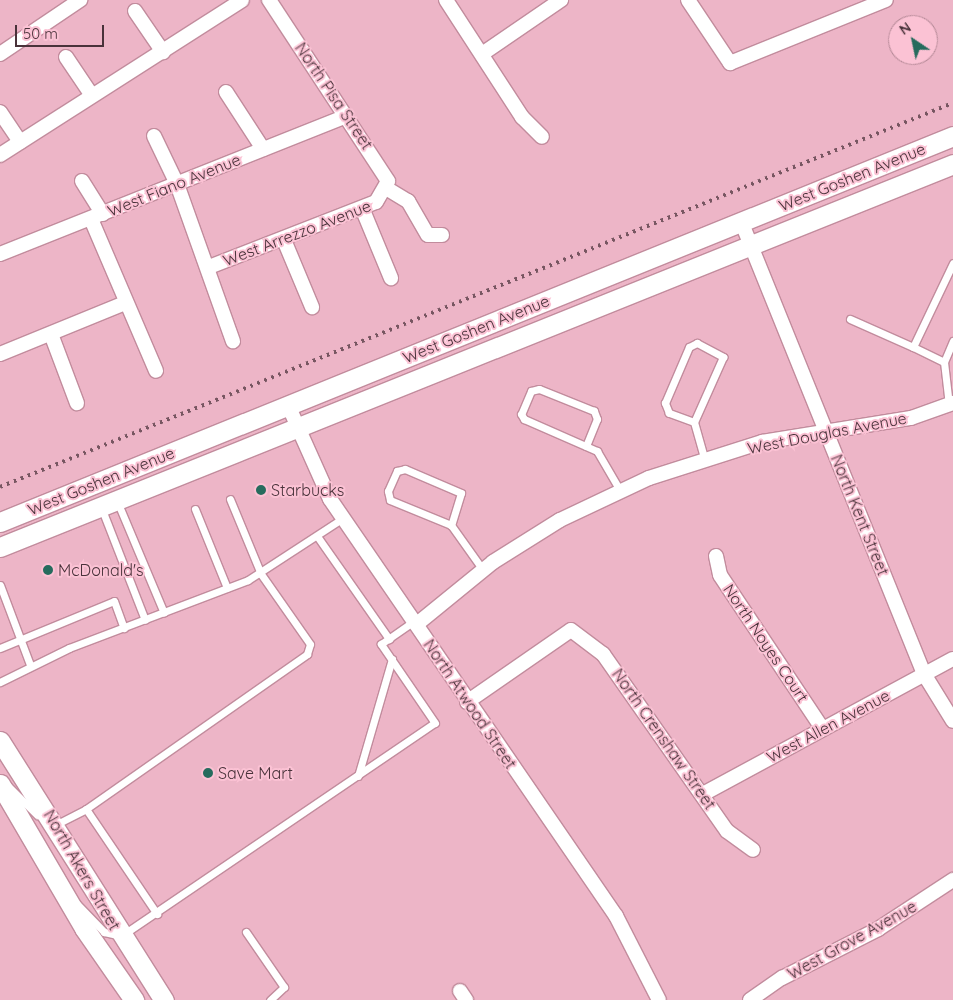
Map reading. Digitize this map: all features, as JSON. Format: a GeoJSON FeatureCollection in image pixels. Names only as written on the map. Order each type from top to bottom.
{"type":"FeatureCollection","features":[{"type":"Feature","properties":{"kind":"main road","name":"West Goshen Avenue"},"geometry":{"type":"LineString","coordinates":[[0,522],[953,136]]}},
{"type":"Feature","properties":{"kind":"main road","name":"West Goshen Avenue"},"geometry":{"type":"LineString","coordinates":[[0,547],[953,164]]}},
{"type":"Feature","properties":{"kind":"main road"},"geometry":{"type":"LineString","coordinates":[[109,504],[106,494],[121,484],[222,442],[232,428]]}},
{"type":"Feature","properties":{"kind":"main road","name":"North Akers Street"},"geometry":{"type":"LineString","coordinates":[[0,741],[57,826],[121,936],[164,1000]]}},
{"type":"Feature","properties":{"kind":"main road","name":"North Akers Street"},"geometry":{"type":"LineString","coordinates":[[0,784],[65,895],[134,1000]]}},
{"type":"Feature","properties":{"kind":"street"},"geometry":{"type":"LineString","coordinates":[[0,54],[80,0]]}},
{"type":"Feature","properties":{"kind":"street"},"geometry":{"type":"LineString","coordinates":[[0,155],[91,94],[163,52],[242,0]]}},
{"type":"Feature","properties":{"kind":"street","name":"North Pisa Street"},"geometry":{"type":"LineString","coordinates":[[269,0],[383,168],[384,192]]}},
{"type":"Feature","properties":{"kind":"street"},"geometry":{"type":"LineString","coordinates":[[446,0],[522,117],[542,137]]}},
{"type":"Feature","properties":{"kind":"street"},"geometry":{"type":"LineString","coordinates":[[482,54],[561,0]]}},
{"type":"Feature","properties":{"kind":"street"},"geometry":{"type":"LineString","coordinates":[[688,0],[730,63],[886,0]]}},
{"type":"Feature","properties":{"kind":"street"},"geometry":{"type":"LineString","coordinates":[[135,11],[163,52]]}},
{"type":"Feature","properties":{"kind":"street"},"geometry":{"type":"LineString","coordinates":[[66,57],[91,94]]}},
{"type":"Feature","properties":{"kind":"street"},"geometry":{"type":"LineString","coordinates":[[226,92],[263,149]]}},
{"type":"Feature","properties":{"kind":"street"},"geometry":{"type":"LineString","coordinates":[[0,112],[20,142]]}},
{"type":"Feature","properties":{"kind":"street","name":"West Fiano Avenue"},"geometry":{"type":"LineString","coordinates":[[0,254],[347,116]]}},
{"type":"Feature","properties":{"kind":"street"},"geometry":{"type":"LineString","coordinates":[[154,136],[177,184],[209,267],[208,280],[233,341]]}},
{"type":"Feature","properties":{"kind":"street"},"geometry":{"type":"LineString","coordinates":[[82,181],[97,217],[125,303],[156,371]]}},
{"type":"Feature","properties":{"kind":"street"},"geometry":{"type":"LineString","coordinates":[[384,192],[408,201],[428,235],[442,235]]}},
{"type":"Feature","properties":{"kind":"street","name":"West Arrezzo Avenue"},"geometry":{"type":"LineString","coordinates":[[209,267],[284,240],[362,208],[384,192]]}},
{"type":"Feature","properties":{"kind":"street"},"geometry":{"type":"LineString","coordinates":[[362,208],[391,278]]}},
{"type":"Feature","properties":{"kind":"street","name":"North Kent Street"},"geometry":{"type":"LineString","coordinates":[[741,222],[752,245],[924,674],[953,720]]}},
{"type":"Feature","properties":{"kind":"street"},"geometry":{"type":"LineString","coordinates":[[284,240],[312,307]]}},
{"type":"Feature","properties":{"kind":"street"},"geometry":{"type":"LineString","coordinates":[[0,354],[125,303]]}},
{"type":"Feature","properties":{"kind":"street"},"geometry":{"type":"LineString","coordinates":[[51,334],[77,403]]}},
{"type":"Feature","properties":{"kind":"street","name":"West Douglas Avenue"},"geometry":{"type":"LineString","coordinates":[[416,622],[483,570],[560,520],[621,492],[762,442],[911,418],[951,404]]}},
{"type":"Feature","properties":{"kind":"street","name":"North Atwood Street"},"geometry":{"type":"LineString","coordinates":[[288,405],[318,477],[343,518],[416,622],[467,702],[616,916],[659,1000]]}},
{"type":"Feature","properties":{"kind":"street","name":"North Noyes Court"},"geometry":{"type":"LineString","coordinates":[[716,556],[720,575],[822,728]]}},
{"type":"Feature","properties":{"kind":"street","name":"North Crenshaw Street"},"geometry":{"type":"LineString","coordinates":[[467,702],[571,630],[604,654],[727,831],[753,850]]}},
{"type":"Feature","properties":{"kind":"street","name":"West Allen Avenue"},"geometry":{"type":"LineString","coordinates":[[703,794],[953,658]]}},
{"type":"Feature","properties":{"kind":"street","name":"West Grove Avenue"},"geometry":{"type":"LineString","coordinates":[[750,1000],[782,978],[878,929],[953,880]]}},
{"type":"Feature","properties":{"kind":"lane"},"geometry":{"type":"LineString","coordinates":[[913,347],[953,263]]}},
{"type":"Feature","properties":{"kind":"lane"},"geometry":{"type":"LineString","coordinates":[[850,319],[944,362]]}},
{"type":"Feature","properties":{"kind":"lane"},"geometry":{"type":"LineString","coordinates":[[951,404],[944,362],[953,342]]}},
{"type":"Feature","properties":{"kind":"lane"},"geometry":{"type":"LineString","coordinates":[[694,422],[670,413],[665,403],[690,346],[697,343],[723,357],[694,422],[705,461]]}},
{"type":"Feature","properties":{"kind":"lane"},"geometry":{"type":"LineString","coordinates":[[586,446],[596,419],[594,411],[539,389],[531,391],[521,414],[524,419],[586,446],[605,459],[621,492]]}},
{"type":"Feature","properties":{"kind":"lane"},"geometry":{"type":"LineString","coordinates":[[451,525],[461,493],[404,469],[397,471],[388,491],[390,500],[451,525],[483,570]]}},
{"type":"Feature","properties":{"kind":"lane"},"geometry":{"type":"LineString","coordinates":[[0,779],[41,820],[57,826],[86,809],[307,654],[310,644],[261,574],[230,499]]}},
{"type":"Feature","properties":{"kind":"lane"},"geometry":{"type":"LineString","coordinates":[[109,504],[164,613]]}},
{"type":"Feature","properties":{"kind":"lane"},"geometry":{"type":"LineString","coordinates":[[109,504],[145,620]]}},
{"type":"Feature","properties":{"kind":"lane"},"geometry":{"type":"LineString","coordinates":[[195,510],[227,588]]}},
{"type":"Feature","properties":{"kind":"lane"},"geometry":{"type":"LineString","coordinates":[[0,682],[30,665],[261,574],[343,518]]}},
{"type":"Feature","properties":{"kind":"lane"},"geometry":{"type":"LineString","coordinates":[[317,536],[389,639]]}},
{"type":"Feature","properties":{"kind":"lane"},"geometry":{"type":"LineString","coordinates":[[0,585],[30,665]]}},
{"type":"Feature","properties":{"kind":"lane"},"geometry":{"type":"LineString","coordinates":[[0,648],[20,638],[114,601],[124,628]]}},
{"type":"Feature","properties":{"kind":"lane"},"geometry":{"type":"LineString","coordinates":[[65,895],[104,932],[121,936],[157,914],[435,723],[382,644],[416,622]]}},
{"type":"Feature","properties":{"kind":"lane"},"geometry":{"type":"LineString","coordinates":[[358,776],[392,659]]}},
{"type":"Feature","properties":{"kind":"lane"},"geometry":{"type":"LineString","coordinates":[[86,809],[157,914]]}},
{"type":"Feature","properties":{"kind":"lane"},"geometry":{"type":"LineString","coordinates":[[246,932],[284,987],[270,1000]]}},
{"type":"Feature","properties":{"kind":"railway"},"geometry":{"type":"LineString","coordinates":[[0,487],[953,103]]}},
{"type":"Feature","properties":{"kind":"place","name":"Starbucks"},"geometry":{"type":"Point","coordinates":[261,490]}},
{"type":"Feature","properties":{"kind":"place","name":"McDonald's"},"geometry":{"type":"Point","coordinates":[48,570]}},
{"type":"Feature","properties":{"kind":"place","name":"Save Mart"},"geometry":{"type":"Point","coordinates":[208,773]}}]}
